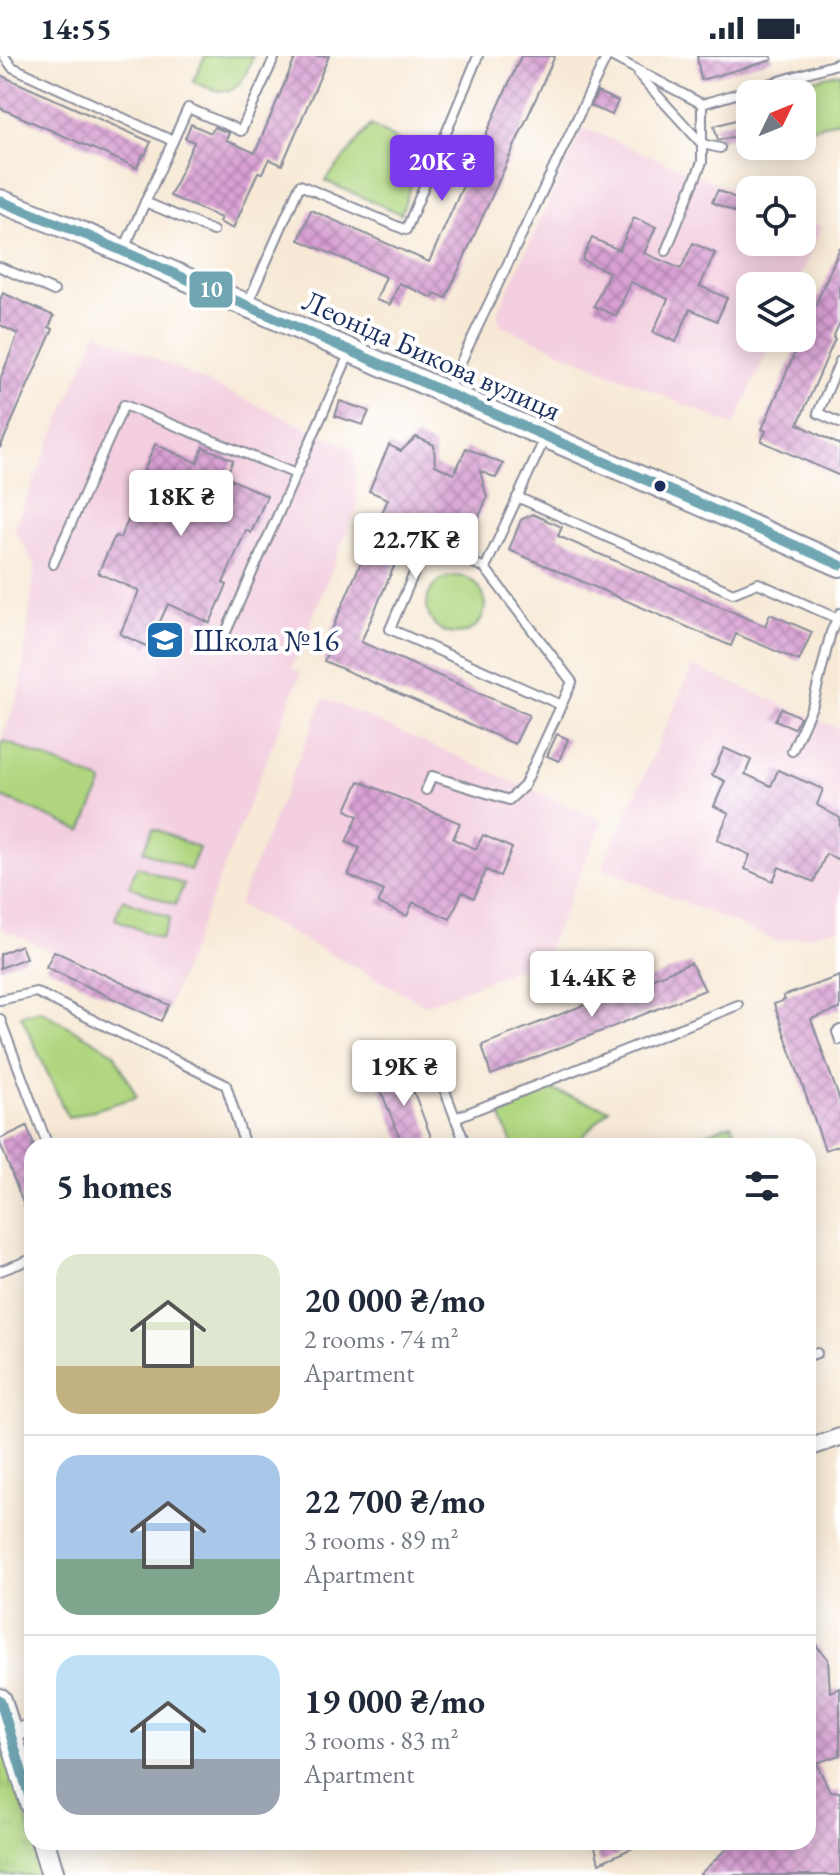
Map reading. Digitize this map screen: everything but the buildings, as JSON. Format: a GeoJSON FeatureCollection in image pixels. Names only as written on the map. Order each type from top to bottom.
{"type":"FeatureCollection","features":[{"type":"Feature","properties":{"kind":"street","name":"Леоніда Бикова вулиця"},"geometry":{"type":"LineString","coordinates":[[0,201],[247,305],[840,565]]}},
{"type":"Feature","properties":{"kind":"street"},"geometry":{"type":"LineString","coordinates":[[816,1445],[840,1437]]}},
{"type":"Feature","properties":{"kind":"street"},"geometry":{"type":"LineString","coordinates":[[0,1700],[24,1778]]}},
{"type":"Feature","properties":{"kind":"street"},"geometry":{"type":"LineString","coordinates":[[11,1735],[24,1730]]}},
{"type":"Feature","properties":{"kind":"street"},"geometry":{"type":"LineString","coordinates":[[45,1850],[53,1875]]}},
{"type":"Feature","properties":{"kind":"lane"},"geometry":{"type":"LineString","coordinates":[[4,56],[12,67],[173,141]]}},
{"type":"Feature","properties":{"kind":"lane"},"geometry":{"type":"LineString","coordinates":[[122,252],[188,108],[241,131],[275,56]]}},
{"type":"Feature","properties":{"kind":"lane"},"geometry":{"type":"LineString","coordinates":[[247,305],[300,185],[406,230],[478,56]]}},
{"type":"Feature","properties":{"kind":"lane"},"geometry":{"type":"LineString","coordinates":[[445,393],[609,56],[702,104],[840,63]]}},
{"type":"Feature","properties":{"kind":"lane"},"geometry":{"type":"LineString","coordinates":[[633,68],[702,144],[720,148]]}},
{"type":"Feature","properties":{"kind":"lane"},"geometry":{"type":"LineString","coordinates":[[666,251],[702,162],[702,104]]}},
{"type":"Feature","properties":{"kind":"lane"},"geometry":{"type":"LineString","coordinates":[[145,202],[213,231]]}},
{"type":"Feature","properties":{"kind":"lane"},"geometry":{"type":"LineString","coordinates":[[0,267],[54,291]]}},
{"type":"Feature","properties":{"kind":"lane"},"geometry":{"type":"LineString","coordinates":[[226,632],[351,352]]}},
{"type":"Feature","properties":{"kind":"lane"},"geometry":{"type":"LineString","coordinates":[[839,368],[818,413],[840,423]]}},
{"type":"Feature","properties":{"kind":"lane"},"geometry":{"type":"LineString","coordinates":[[53,564],[124,405],[296,474]]}},
{"type":"Feature","properties":{"kind":"lane"},"geometry":{"type":"LineString","coordinates":[[485,568],[545,438]]}},
{"type":"Feature","properties":{"kind":"lane"},"geometry":{"type":"LineString","coordinates":[[517,497],[733,593],[758,583],[839,616],[813,704],[792,751]]}},
{"type":"Feature","properties":{"kind":"lane"},"geometry":{"type":"LineString","coordinates":[[426,790],[432,776],[509,800],[524,786],[572,682],[485,568],[427,543],[390,629],[561,705]]}},
{"type":"Feature","properties":{"kind":"lane"},"geometry":{"type":"LineString","coordinates":[[0,1000],[36,992],[226,1085],[243,1138]]}},
{"type":"Feature","properties":{"kind":"lane"},"geometry":{"type":"LineString","coordinates":[[455,1118],[738,1005]]}},
{"type":"Feature","properties":{"kind":"lane"},"geometry":{"type":"LineString","coordinates":[[0,1019],[45,1138]]}},
{"type":"Feature","properties":{"kind":"lane"},"geometry":{"type":"LineString","coordinates":[[840,1030],[837,1032],[840,1040]]}},
{"type":"Feature","properties":{"kind":"lane"},"geometry":{"type":"LineString","coordinates":[[431,1054],[463,1138]]}},
{"type":"Feature","properties":{"kind":"lane"},"geometry":{"type":"LineString","coordinates":[[0,1271],[24,1262]]}},
{"type":"Feature","properties":{"kind":"shaded area"},"geometry":{"type":"Polygon","coordinates":[[[583,128],[736,191],[736,256],[809,256],[802,272],[736,272],[736,352],[767,352],[734,426],[502,326],[497,314],[583,128]]]}},
{"type":"Feature","properties":{"kind":"shaded area"},"geometry":{"type":"Polygon","coordinates":[[[816,224],[822,227],[816,241],[816,224]]]}},
{"type":"Feature","properties":{"kind":"shaded area","name":"Школа №16"},"geometry":{"type":"Polygon","coordinates":[[[97,332],[354,449],[357,507],[292,668],[301,673],[169,1005],[0,928],[0,743],[21,687],[35,565],[14,528],[97,332]]]}},
{"type":"Feature","properties":{"kind":"shaded area"},"geometry":{"type":"Polygon","coordinates":[[[693,666],[840,729],[840,928],[779,942],[602,868],[693,666]]]}},
{"type":"Feature","properties":{"kind":"shaded area"},"geometry":{"type":"Polygon","coordinates":[[[324,698],[603,821],[544,958],[426,1005],[238,905],[324,698]]]}},
{"type":"Feature","properties":{"kind":"green space"},"geometry":{"type":"Polygon","coordinates":[[[205,56],[253,56],[238,85],[224,91],[193,81],[205,56]]]}},
{"type":"Feature","properties":{"kind":"green space"},"geometry":{"type":"Polygon","coordinates":[[[840,73],[840,120],[816,127],[816,80],[813,80],[840,73]]]}},
{"type":"Feature","properties":{"kind":"green space"},"geometry":{"type":"Polygon","coordinates":[[[371,125],[422,154],[401,214],[325,181],[371,125]]]}},
{"type":"Feature","properties":{"kind":"green space"},"geometry":{"type":"Polygon","coordinates":[[[456,576],[467,578],[476,585],[483,594],[483,616],[476,625],[467,632],[456,634],[445,632],[436,625],[429,616],[427,605],[429,594],[436,585],[445,578],[456,576]]]}},
{"type":"Feature","properties":{"kind":"green space"},"geometry":{"type":"Polygon","coordinates":[[[4,741],[103,782],[82,831],[0,796],[0,751],[4,741]]]}},
{"type":"Feature","properties":{"kind":"green space"},"geometry":{"type":"Polygon","coordinates":[[[153,828],[199,848],[190,870],[143,851],[153,828]]]}},
{"type":"Feature","properties":{"kind":"green space"},"geometry":{"type":"Polygon","coordinates":[[[137,866],[184,885],[175,905],[129,886],[137,866]]]}},
{"type":"Feature","properties":{"kind":"green space"},"geometry":{"type":"Polygon","coordinates":[[[123,899],[170,918],[161,939],[115,919],[123,899]]]}},
{"type":"Feature","properties":{"kind":"green space"},"geometry":{"type":"Polygon","coordinates":[[[40,1010],[114,1053],[137,1097],[68,1118],[21,1015],[40,1010]]]}},
{"type":"Feature","properties":{"kind":"green space"},"geometry":{"type":"Polygon","coordinates":[[[542,1087],[609,1109],[582,1138],[510,1138],[496,1105],[542,1087]]]}},
{"type":"Feature","properties":{"kind":"green space"},"geometry":{"type":"Polygon","coordinates":[[[731,1124],[737,1138],[694,1138],[731,1124]]]}},
{"type":"Feature","properties":{"kind":"green space"},"geometry":{"type":"Polygon","coordinates":[[[0,1730],[24,1811],[24,1850],[36,1850],[43,1875],[0,1875],[0,1730]]]}},
{"type":"Feature","properties":{"kind":"transit line","name":"10"},"geometry":{"type":"LineString","coordinates":[[0,201],[86,235],[840,565]]}},
{"type":"Feature","properties":{"kind":"transit line","name":"10"},"geometry":{"type":"LineString","coordinates":[[0,1700],[24,1779]]}},
{"type":"Feature","properties":{"kind":"place","name":"Школа №16"},"geometry":{"type":"Point","coordinates":[165,640]}}]}
